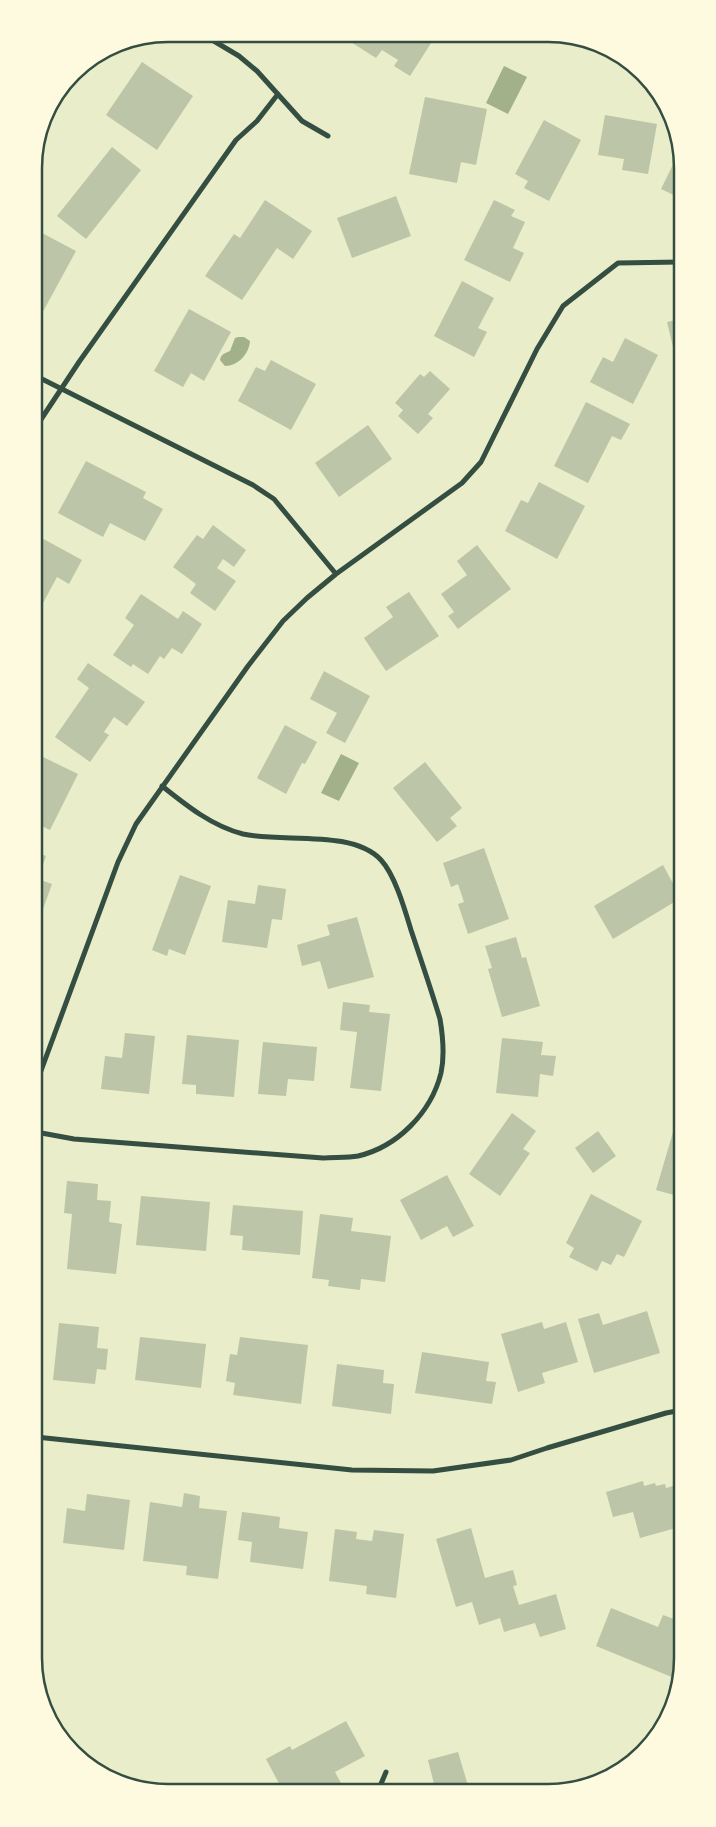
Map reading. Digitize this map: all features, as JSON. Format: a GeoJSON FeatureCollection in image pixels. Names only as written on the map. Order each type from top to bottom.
{"type":"FeatureCollection","features":[{"type":"Feature","properties":{"kind":"street"},"geometry":{"type":"LineString","coordinates":[[217,43],[239,56],[258,71],[302,121],[328,136]]}},
{"type":"Feature","properties":{"kind":"street"},"geometry":{"type":"LineString","coordinates":[[43,418],[79,362],[236,140],[257,122],[278,94]]}},
{"type":"Feature","properties":{"kind":"street"},"geometry":{"type":"LineString","coordinates":[[42,1069],[118,862],[136,824],[248,666],[283,621],[336,574],[462,483],[481,462],[537,349],[563,306],[618,263],[674,262]]}},
{"type":"Feature","properties":{"kind":"street"},"geometry":{"type":"LineString","coordinates":[[43,379],[260,490],[274,499],[336,574]]}},
{"type":"Feature","properties":{"kind":"street"},"geometry":{"type":"LineString","coordinates":[[42,1133],[74,1139],[323,1158],[357,1156],[380,1148],[399,1136],[417,1119],[432,1098],[441,1073],[444,1042],[440,1020],[398,890],[382,861],[368,850],[346,842],[244,834],[224,828],[203,817],[162,786]]}},
{"type":"Feature","properties":{"kind":"street"},"geometry":{"type":"LineString","coordinates":[[42,1438],[352,1470],[432,1471],[511,1460],[673,1412]]}},
{"type":"Feature","properties":{"kind":"street"},"geometry":{"type":"LineString","coordinates":[[381,1784],[386,1772]]}},
{"type":"Feature","properties":{"kind":"shaded area"},"geometry":{"type":"Polygon","coordinates":[[[504,66],[527,77],[508,114],[486,103],[504,66]]]}},
{"type":"Feature","properties":{"kind":"shaded area"},"geometry":{"type":"Polygon","coordinates":[[[244,337],[250,341],[248,350],[238,362],[225,366],[220,360],[224,354],[230,351],[235,338],[244,337]]]}},
{"type":"Feature","properties":{"kind":"shaded area"},"geometry":{"type":"Polygon","coordinates":[[[341,754],[359,763],[339,801],[321,793],[341,754]]]}},
{"type":"Feature","properties":{"kind":"building"},"geometry":{"type":"Polygon","coordinates":[[[432,42],[410,76],[394,66],[398,60],[382,50],[376,58],[352,43],[432,42]]]}},
{"type":"Feature","properties":{"kind":"building"},"geometry":{"type":"Polygon","coordinates":[[[142,62],[193,96],[157,150],[106,115],[142,62]]]}},
{"type":"Feature","properties":{"kind":"building"},"geometry":{"type":"Polygon","coordinates":[[[425,97],[487,109],[476,165],[461,162],[457,183],[409,174],[425,97]]]}},
{"type":"Feature","properties":{"kind":"building"},"geometry":{"type":"Polygon","coordinates":[[[605,115],[657,124],[648,174],[622,170],[624,159],[598,155],[605,115]]]}},
{"type":"Feature","properties":{"kind":"building"},"geometry":{"type":"Polygon","coordinates":[[[544,120],[581,140],[549,201],[524,188],[528,181],[515,174],[544,120]]]}},
{"type":"Feature","properties":{"kind":"building"},"geometry":{"type":"Polygon","coordinates":[[[112,147],[141,170],[86,239],[57,216],[112,147]]]}},
{"type":"Feature","properties":{"kind":"building"},"geometry":{"type":"Polygon","coordinates":[[[673,164],[674,195],[661,189],[673,164]]]}},
{"type":"Feature","properties":{"kind":"building"},"geometry":{"type":"Polygon","coordinates":[[[396,196],[411,236],[352,258],[337,218],[396,196]]]}},
{"type":"Feature","properties":{"kind":"building"},"geometry":{"type":"Polygon","coordinates":[[[265,200],[312,231],[293,259],[277,248],[242,300],[205,276],[234,234],[240,238],[265,200]]]}},
{"type":"Feature","properties":{"kind":"building"},"geometry":{"type":"Polygon","coordinates":[[[494,200],[515,210],[511,216],[525,222],[513,248],[524,253],[510,282],[464,260],[494,200]]]}},
{"type":"Feature","properties":{"kind":"building"},"geometry":{"type":"Polygon","coordinates":[[[43,234],[76,251],[43,312],[43,234]]]}},
{"type":"Feature","properties":{"kind":"building"},"geometry":{"type":"Polygon","coordinates":[[[462,281],[494,298],[478,328],[487,332],[474,357],[434,336],[462,281]]]}},
{"type":"Feature","properties":{"kind":"building"},"geometry":{"type":"Polygon","coordinates":[[[189,309],[231,332],[204,381],[191,373],[183,387],[154,371],[189,309]]]}},
{"type":"Feature","properties":{"kind":"building"},"geometry":{"type":"Polygon","coordinates":[[[674,320],[674,351],[667,322],[674,320]]]}},
{"type":"Feature","properties":{"kind":"building"},"geometry":{"type":"Polygon","coordinates":[[[625,338],[658,355],[633,404],[590,382],[603,357],[613,362],[625,338]]]}},
{"type":"Feature","properties":{"kind":"building"},"geometry":{"type":"Polygon","coordinates":[[[271,360],[316,384],[291,430],[238,401],[256,367],[265,371],[271,360]]]}},
{"type":"Feature","properties":{"kind":"building"},"geometry":{"type":"Polygon","coordinates":[[[430,371],[450,389],[428,414],[433,418],[418,434],[398,416],[403,410],[395,403],[420,374],[424,377],[430,371]]]}},
{"type":"Feature","properties":{"kind":"building"},"geometry":{"type":"Polygon","coordinates":[[[586,402],[630,424],[621,440],[612,436],[588,483],[554,466],[586,402]]]}},
{"type":"Feature","properties":{"kind":"building"},"geometry":{"type":"Polygon","coordinates":[[[368,425],[392,459],[339,497],[315,463],[368,425]]]}},
{"type":"Feature","properties":{"kind":"building"},"geometry":{"type":"Polygon","coordinates":[[[86,461],[146,492],[143,498],[163,509],[145,541],[110,523],[103,537],[58,513],[86,461]]]}},
{"type":"Feature","properties":{"kind":"building"},"geometry":{"type":"Polygon","coordinates":[[[539,482],[585,506],[557,559],[505,531],[521,500],[528,503],[539,482]]]}},
{"type":"Feature","properties":{"kind":"building"},"geometry":{"type":"Polygon","coordinates":[[[213,525],[246,550],[234,567],[223,559],[217,568],[236,581],[215,611],[190,593],[196,584],[173,567],[197,535],[203,539],[213,525]]]}},
{"type":"Feature","properties":{"kind":"building"},"geometry":{"type":"Polygon","coordinates":[[[43,539],[82,560],[69,584],[57,577],[43,604],[43,539]]]}},
{"type":"Feature","properties":{"kind":"building"},"geometry":{"type":"Polygon","coordinates":[[[477,545],[511,589],[458,629],[448,616],[454,612],[441,594],[467,575],[457,561],[477,545]]]}},
{"type":"Feature","properties":{"kind":"building"},"geometry":{"type":"Polygon","coordinates":[[[409,592],[439,636],[386,671],[364,638],[393,617],[386,607],[409,592]]]}},
{"type":"Feature","properties":{"kind":"building"},"geometry":{"type":"Polygon","coordinates":[[[141,594],[178,619],[183,611],[202,624],[182,654],[172,648],[164,659],[160,656],[148,674],[133,664],[131,667],[113,655],[134,625],[125,618],[141,594]]]}},
{"type":"Feature","properties":{"kind":"building"},"geometry":{"type":"Polygon","coordinates":[[[88,663],[145,702],[127,726],[114,717],[104,732],[109,735],[90,762],[55,737],[89,688],[77,679],[88,663]]]}},
{"type":"Feature","properties":{"kind":"building"},"geometry":{"type":"Polygon","coordinates":[[[324,671],[370,696],[345,743],[326,733],[337,713],[310,699],[324,671]]]}},
{"type":"Feature","properties":{"kind":"building"},"geometry":{"type":"Polygon","coordinates":[[[285,725],[317,742],[305,764],[302,763],[286,794],[257,778],[285,725]]]}},
{"type":"Feature","properties":{"kind":"building"},"geometry":{"type":"Polygon","coordinates":[[[43,757],[78,774],[50,830],[43,827],[43,757]]]}},
{"type":"Feature","properties":{"kind":"building"},"geometry":{"type":"Polygon","coordinates":[[[425,762],[462,808],[450,818],[457,826],[437,842],[393,788],[425,762]]]}},
{"type":"Feature","properties":{"kind":"building"},"geometry":{"type":"Polygon","coordinates":[[[484,848],[509,919],[468,934],[458,904],[464,902],[458,884],[451,887],[443,863],[484,848]]]}},
{"type":"Feature","properties":{"kind":"building"},"geometry":{"type":"Polygon","coordinates":[[[43,855],[46,856],[43,866],[43,855]]]}},
{"type":"Feature","properties":{"kind":"building"},"geometry":{"type":"Polygon","coordinates":[[[663,865],[674,884],[674,903],[613,939],[594,906],[663,865]]]}},
{"type":"Feature","properties":{"kind":"building"},"geometry":{"type":"Polygon","coordinates":[[[180,875],[211,886],[185,955],[169,949],[167,956],[152,950],[180,875]]]}},
{"type":"Feature","properties":{"kind":"building"},"geometry":{"type":"Polygon","coordinates":[[[43,881],[52,884],[42,911],[43,881]]]}},
{"type":"Feature","properties":{"kind":"building"},"geometry":{"type":"Polygon","coordinates":[[[258,885],[286,889],[282,920],[272,919],[267,948],[222,942],[228,900],[255,904],[258,885]]]}},
{"type":"Feature","properties":{"kind":"building"},"geometry":{"type":"Polygon","coordinates":[[[357,917],[374,977],[328,989],[320,961],[302,966],[297,945],[330,935],[327,925],[357,917]]]}},
{"type":"Feature","properties":{"kind":"building"},"geometry":{"type":"Polygon","coordinates":[[[516,937],[522,958],[526,957],[540,1006],[502,1017],[488,969],[492,968],[485,946],[516,937]]]}},
{"type":"Feature","properties":{"kind":"building"},"geometry":{"type":"Polygon","coordinates":[[[343,1002],[370,1005],[369,1012],[390,1014],[381,1091],[350,1088],[357,1032],[340,1030],[343,1002]]]}},
{"type":"Feature","properties":{"kind":"building"},"geometry":{"type":"Polygon","coordinates":[[[125,1033],[155,1036],[149,1094],[101,1089],[105,1056],[122,1058],[125,1033]]]}},
{"type":"Feature","properties":{"kind":"building"},"geometry":{"type":"Polygon","coordinates":[[[187,1035],[239,1040],[234,1097],[196,1094],[196,1085],[182,1084],[187,1035]]]}},
{"type":"Feature","properties":{"kind":"building"},"geometry":{"type":"Polygon","coordinates":[[[502,1038],[543,1042],[541,1055],[556,1056],[553,1076],[540,1074],[538,1097],[496,1093],[502,1038]]]}},
{"type":"Feature","properties":{"kind":"building"},"geometry":{"type":"Polygon","coordinates":[[[263,1042],[317,1047],[314,1081],[288,1079],[286,1096],[258,1094],[263,1042]]]}},
{"type":"Feature","properties":{"kind":"building"},"geometry":{"type":"Polygon","coordinates":[[[512,1113],[536,1131],[523,1149],[530,1153],[500,1196],[469,1174],[512,1113]]]}},
{"type":"Feature","properties":{"kind":"building"},"geometry":{"type":"Polygon","coordinates":[[[598,1131],[616,1156],[593,1173],[575,1148],[598,1131]]]}},
{"type":"Feature","properties":{"kind":"building"},"geometry":{"type":"Polygon","coordinates":[[[673,1132],[673,1132],[673,1195],[656,1190],[673,1132]]]}},
{"type":"Feature","properties":{"kind":"building"},"geometry":{"type":"Polygon","coordinates":[[[447,1175],[474,1226],[453,1237],[447,1226],[421,1240],[400,1200],[447,1175]]]}},
{"type":"Feature","properties":{"kind":"building"},"geometry":{"type":"Polygon","coordinates":[[[67,1181],[98,1184],[97,1200],[111,1201],[109,1222],[122,1224],[116,1274],[67,1269],[72,1214],[64,1213],[67,1181]]]}},
{"type":"Feature","properties":{"kind":"building"},"geometry":{"type":"Polygon","coordinates":[[[591,1194],[642,1221],[624,1257],[617,1254],[611,1265],[602,1261],[597,1271],[569,1257],[574,1248],[566,1243],[591,1194]]]}},
{"type":"Feature","properties":{"kind":"building"},"geometry":{"type":"Polygon","coordinates":[[[141,1196],[210,1202],[206,1251],[136,1245],[141,1196]]]}},
{"type":"Feature","properties":{"kind":"building"},"geometry":{"type":"Polygon","coordinates":[[[233,1205],[303,1211],[300,1255],[242,1250],[243,1236],[230,1235],[233,1205]]]}},
{"type":"Feature","properties":{"kind":"building"},"geometry":{"type":"Polygon","coordinates":[[[320,1214],[353,1218],[351,1231],[391,1236],[385,1282],[361,1279],[360,1290],[328,1286],[329,1280],[312,1278],[320,1214]]]}},
{"type":"Feature","properties":{"kind":"building"},"geometry":{"type":"Polygon","coordinates":[[[647,1311],[660,1353],[594,1373],[578,1319],[599,1313],[603,1325],[647,1311]]]}},
{"type":"Feature","properties":{"kind":"building"},"geometry":{"type":"Polygon","coordinates":[[[542,1322],[544,1329],[566,1322],[578,1362],[542,1373],[545,1383],[518,1392],[501,1334],[542,1322]]]}},
{"type":"Feature","properties":{"kind":"building"},"geometry":{"type":"Polygon","coordinates":[[[59,1323],[99,1327],[97,1348],[108,1349],[106,1370],[97,1369],[95,1384],[53,1380],[59,1323]]]}},
{"type":"Feature","properties":{"kind":"building"},"geometry":{"type":"Polygon","coordinates":[[[140,1337],[206,1344],[201,1388],[135,1380],[140,1337]]]}},
{"type":"Feature","properties":{"kind":"building"},"geometry":{"type":"Polygon","coordinates":[[[240,1337],[308,1345],[301,1404],[233,1395],[235,1383],[226,1381],[230,1354],[237,1355],[240,1337]]]}},
{"type":"Feature","properties":{"kind":"building"},"geometry":{"type":"Polygon","coordinates":[[[422,1352],[489,1362],[486,1381],[496,1382],[492,1404],[415,1393],[422,1352]]]}},
{"type":"Feature","properties":{"kind":"building"},"geometry":{"type":"Polygon","coordinates":[[[337,1364],[384,1370],[383,1383],[394,1384],[391,1414],[332,1406],[337,1364]]]}},
{"type":"Feature","properties":{"kind":"building"},"geometry":{"type":"Polygon","coordinates":[[[643,1481],[644,1486],[655,1483],[656,1486],[665,1484],[666,1488],[673,1486],[673,1529],[640,1538],[633,1512],[613,1517],[606,1492],[643,1481]]]}},
{"type":"Feature","properties":{"kind":"building"},"geometry":{"type":"Polygon","coordinates":[[[184,1493],[200,1496],[199,1508],[227,1511],[218,1579],[186,1575],[187,1566],[143,1561],[150,1502],[182,1507],[184,1493]]]}},
{"type":"Feature","properties":{"kind":"building"},"geometry":{"type":"Polygon","coordinates":[[[87,1494],[130,1500],[124,1550],[63,1543],[67,1508],[85,1511],[87,1494]]]}},
{"type":"Feature","properties":{"kind":"building"},"geometry":{"type":"Polygon","coordinates":[[[242,1512],[280,1517],[279,1528],[308,1532],[303,1569],[250,1562],[252,1542],[238,1540],[242,1512]]]}},
{"type":"Feature","properties":{"kind":"building"},"geometry":{"type":"Polygon","coordinates":[[[471,1528],[485,1578],[513,1570],[517,1585],[513,1586],[519,1605],[556,1594],[566,1629],[540,1637],[535,1623],[504,1632],[500,1618],[479,1625],[472,1602],[456,1607],[436,1539],[471,1528]]]}},
{"type":"Feature","properties":{"kind":"building"},"geometry":{"type":"Polygon","coordinates":[[[335,1529],[357,1532],[356,1539],[372,1541],[374,1530],[404,1534],[396,1598],[366,1594],[367,1586],[329,1581],[335,1529]]]}},
{"type":"Feature","properties":{"kind":"building"},"geometry":{"type":"Polygon","coordinates":[[[611,1608],[658,1627],[663,1615],[673,1619],[672,1677],[596,1646],[611,1608]]]}},
{"type":"Feature","properties":{"kind":"building"},"geometry":{"type":"Polygon","coordinates":[[[346,1721],[365,1756],[335,1772],[341,1784],[279,1784],[266,1759],[290,1746],[292,1750],[346,1721]]]}},
{"type":"Feature","properties":{"kind":"building"},"geometry":{"type":"Polygon","coordinates":[[[458,1752],[468,1784],[434,1784],[428,1760],[458,1752]]]}}]}
